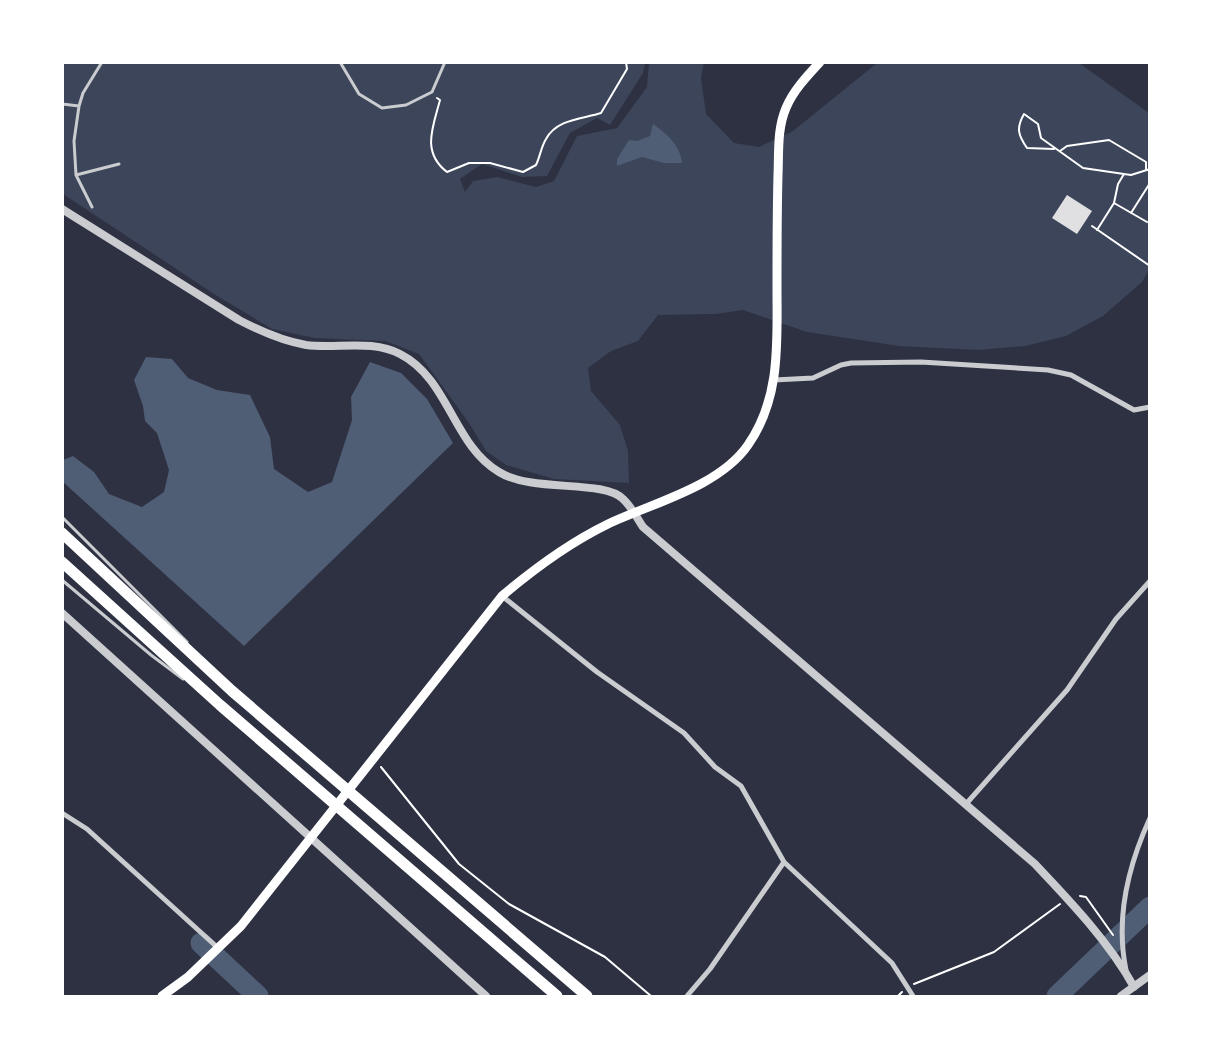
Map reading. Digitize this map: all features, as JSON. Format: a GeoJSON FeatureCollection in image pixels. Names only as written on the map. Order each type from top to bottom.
{"type":"FeatureCollection","features":[{"type":"Feature","properties":{"kind":"highway"},"geometry":{"type":"LineString","coordinates":[[62,533],[232,691],[588,996]]}},
{"type":"Feature","properties":{"kind":"highway"},"geometry":{"type":"LineString","coordinates":[[62,562],[220,705],[557,996]]}},
{"type":"Feature","properties":{"kind":"main road"},"geometry":{"type":"LineString","coordinates":[[162,996],[188,977],[241,926],[310,836],[502,596],[536,567],[572,543],[609,523],[634,514],[708,479],[735,460],[747,447],[759,428],[774,380],[777,356],[779,133],[786,108],[797,89],[820,62]]}},
{"type":"Feature","properties":{"kind":"street"},"geometry":{"type":"LineString","coordinates":[[62,208],[239,320],[262,332],[305,344],[371,346],[401,354],[430,379],[476,451],[497,472],[526,483],[611,492],[625,500],[643,527],[1035,864],[1068,899],[1126,973],[1134,987]]}},
{"type":"Feature","properties":{"kind":"street"},"geometry":{"type":"LineString","coordinates":[[774,380],[813,378],[841,365],[851,363],[921,362],[1048,370],[1071,375],[1134,410],[1150,407]]}},
{"type":"Feature","properties":{"kind":"street"},"geometry":{"type":"LineString","coordinates":[[966,804],[1067,690],[1116,619],[1150,581]]}},
{"type":"Feature","properties":{"kind":"street"},"geometry":{"type":"LineString","coordinates":[[502,596],[597,672],[684,733],[715,767],[744,791],[770,842],[784,862],[892,963],[913,996]]}},
{"type":"Feature","properties":{"kind":"street"},"geometry":{"type":"LineString","coordinates":[[62,613],[486,996]]}},
{"type":"Feature","properties":{"kind":"street"},"geometry":{"type":"LineString","coordinates":[[62,813],[87,829],[219,948]]}},
{"type":"Feature","properties":{"kind":"street"},"geometry":{"type":"LineString","coordinates":[[1126,973],[1120,945],[1122,906],[1130,870],[1150,818]]}},
{"type":"Feature","properties":{"kind":"street"},"geometry":{"type":"LineString","coordinates":[[687,996],[710,969],[784,862]]}},
{"type":"Feature","properties":{"kind":"street"},"geometry":{"type":"LineString","coordinates":[[1121,996],[1150,975]]}},
{"type":"Feature","properties":{"kind":"lane"},"geometry":{"type":"LineString","coordinates":[[92,207],[76,175],[74,141],[79,106],[83,93],[102,62]]}},
{"type":"Feature","properties":{"kind":"lane"},"geometry":{"type":"LineString","coordinates":[[340,62],[358,94],[382,108],[406,105],[432,92],[445,62]]}},
{"type":"Feature","properties":{"kind":"lane"},"geometry":{"type":"LineString","coordinates":[[62,104],[79,106]]}},
{"type":"Feature","properties":{"kind":"lane"},"geometry":{"type":"LineString","coordinates":[[76,175],[119,164]]}},
{"type":"Feature","properties":{"kind":"lane"},"geometry":{"type":"LineString","coordinates":[[62,517],[100,558],[168,621],[232,691]]}},
{"type":"Feature","properties":{"kind":"lane"},"geometry":{"type":"LineString","coordinates":[[62,580],[151,655],[220,705]]}},
{"type":"Feature","properties":{"kind":"path"},"geometry":{"type":"LineString","coordinates":[[432,92],[440,100],[429,144],[437,164],[447,172],[470,163],[490,163],[523,172],[536,165],[544,141],[550,133],[566,121],[602,113],[627,70],[626,62]]}},
{"type":"Feature","properties":{"kind":"path"},"geometry":{"type":"LineString","coordinates":[[1054,149],[1041,138],[1038,124],[1024,114],[1019,123],[1018,136],[1027,148],[1060,151],[1069,160],[1083,168],[1131,175],[1148,169],[1146,162],[1109,140],[1067,146],[1060,151]]}},
{"type":"Feature","properties":{"kind":"path"},"geometry":{"type":"LineString","coordinates":[[1097,230],[1114,203],[1118,184],[1124,174]]}},
{"type":"Feature","properties":{"kind":"path"},"geometry":{"type":"LineString","coordinates":[[1131,213],[1150,183]]}},
{"type":"Feature","properties":{"kind":"path"},"geometry":{"type":"LineString","coordinates":[[1114,203],[1146,222]]}},
{"type":"Feature","properties":{"kind":"path"},"geometry":{"type":"LineString","coordinates":[[1092,226],[1150,266]]}},
{"type":"Feature","properties":{"kind":"path"},"geometry":{"type":"LineString","coordinates":[[373,757],[459,864],[510,904],[605,957],[651,996]]}},
{"type":"Feature","properties":{"kind":"path"},"geometry":{"type":"LineString","coordinates":[[907,986],[994,952],[1074,896],[1086,897],[1120,945]]}},
{"type":"Feature","properties":{"kind":"shaded area"},"geometry":{"type":"Polygon","coordinates":[[[62,63],[645,63],[643,73],[610,125],[597,118],[570,133],[547,176],[522,177],[482,164],[460,179],[465,192],[473,181],[497,177],[536,187],[554,181],[577,136],[617,128],[647,87],[649,63],[704,63],[701,78],[706,114],[734,143],[759,147],[793,131],[877,63],[1079,63],[1149,113],[1149,270],[1142,282],[1103,316],[1066,336],[1025,346],[978,350],[899,346],[807,332],[743,310],[716,314],[658,315],[638,341],[611,351],[588,368],[591,391],[620,425],[628,451],[629,483],[554,479],[506,465],[486,451],[469,423],[419,354],[385,341],[314,338],[272,329],[214,294],[63,194],[62,63]]]}},
{"type":"Feature","properties":{"kind":"shaded area"},"geometry":{"type":"Polygon","coordinates":[[[653,124],[668,136],[676,146],[682,163],[664,163],[642,157],[617,166],[617,159],[629,140],[637,141],[650,136],[653,124]]]}},
{"type":"Feature","properties":{"kind":"shaded area"},"geometry":{"type":"Polygon","coordinates":[[[146,357],[172,359],[188,378],[217,390],[250,395],[270,437],[274,469],[308,492],[332,482],[352,420],[351,397],[370,362],[401,373],[427,399],[453,443],[244,646],[63,482],[63,460],[73,456],[94,472],[109,494],[142,507],[164,492],[169,470],[157,433],[145,421],[143,406],[134,380],[146,357]]]}},
{"type":"Feature","properties":{"kind":"building"},"geometry":{"type":"Polygon","coordinates":[[[1067,195],[1092,211],[1077,234],[1052,218],[1067,195]]]}},
{"type":"Feature","properties":{"kind":"waterway"},"geometry":{"type":"LineString","coordinates":[[1057,996],[1150,907]]}},
{"type":"Feature","properties":{"kind":"waterway"},"geometry":{"type":"LineString","coordinates":[[201,943],[258,996]]}}]}
